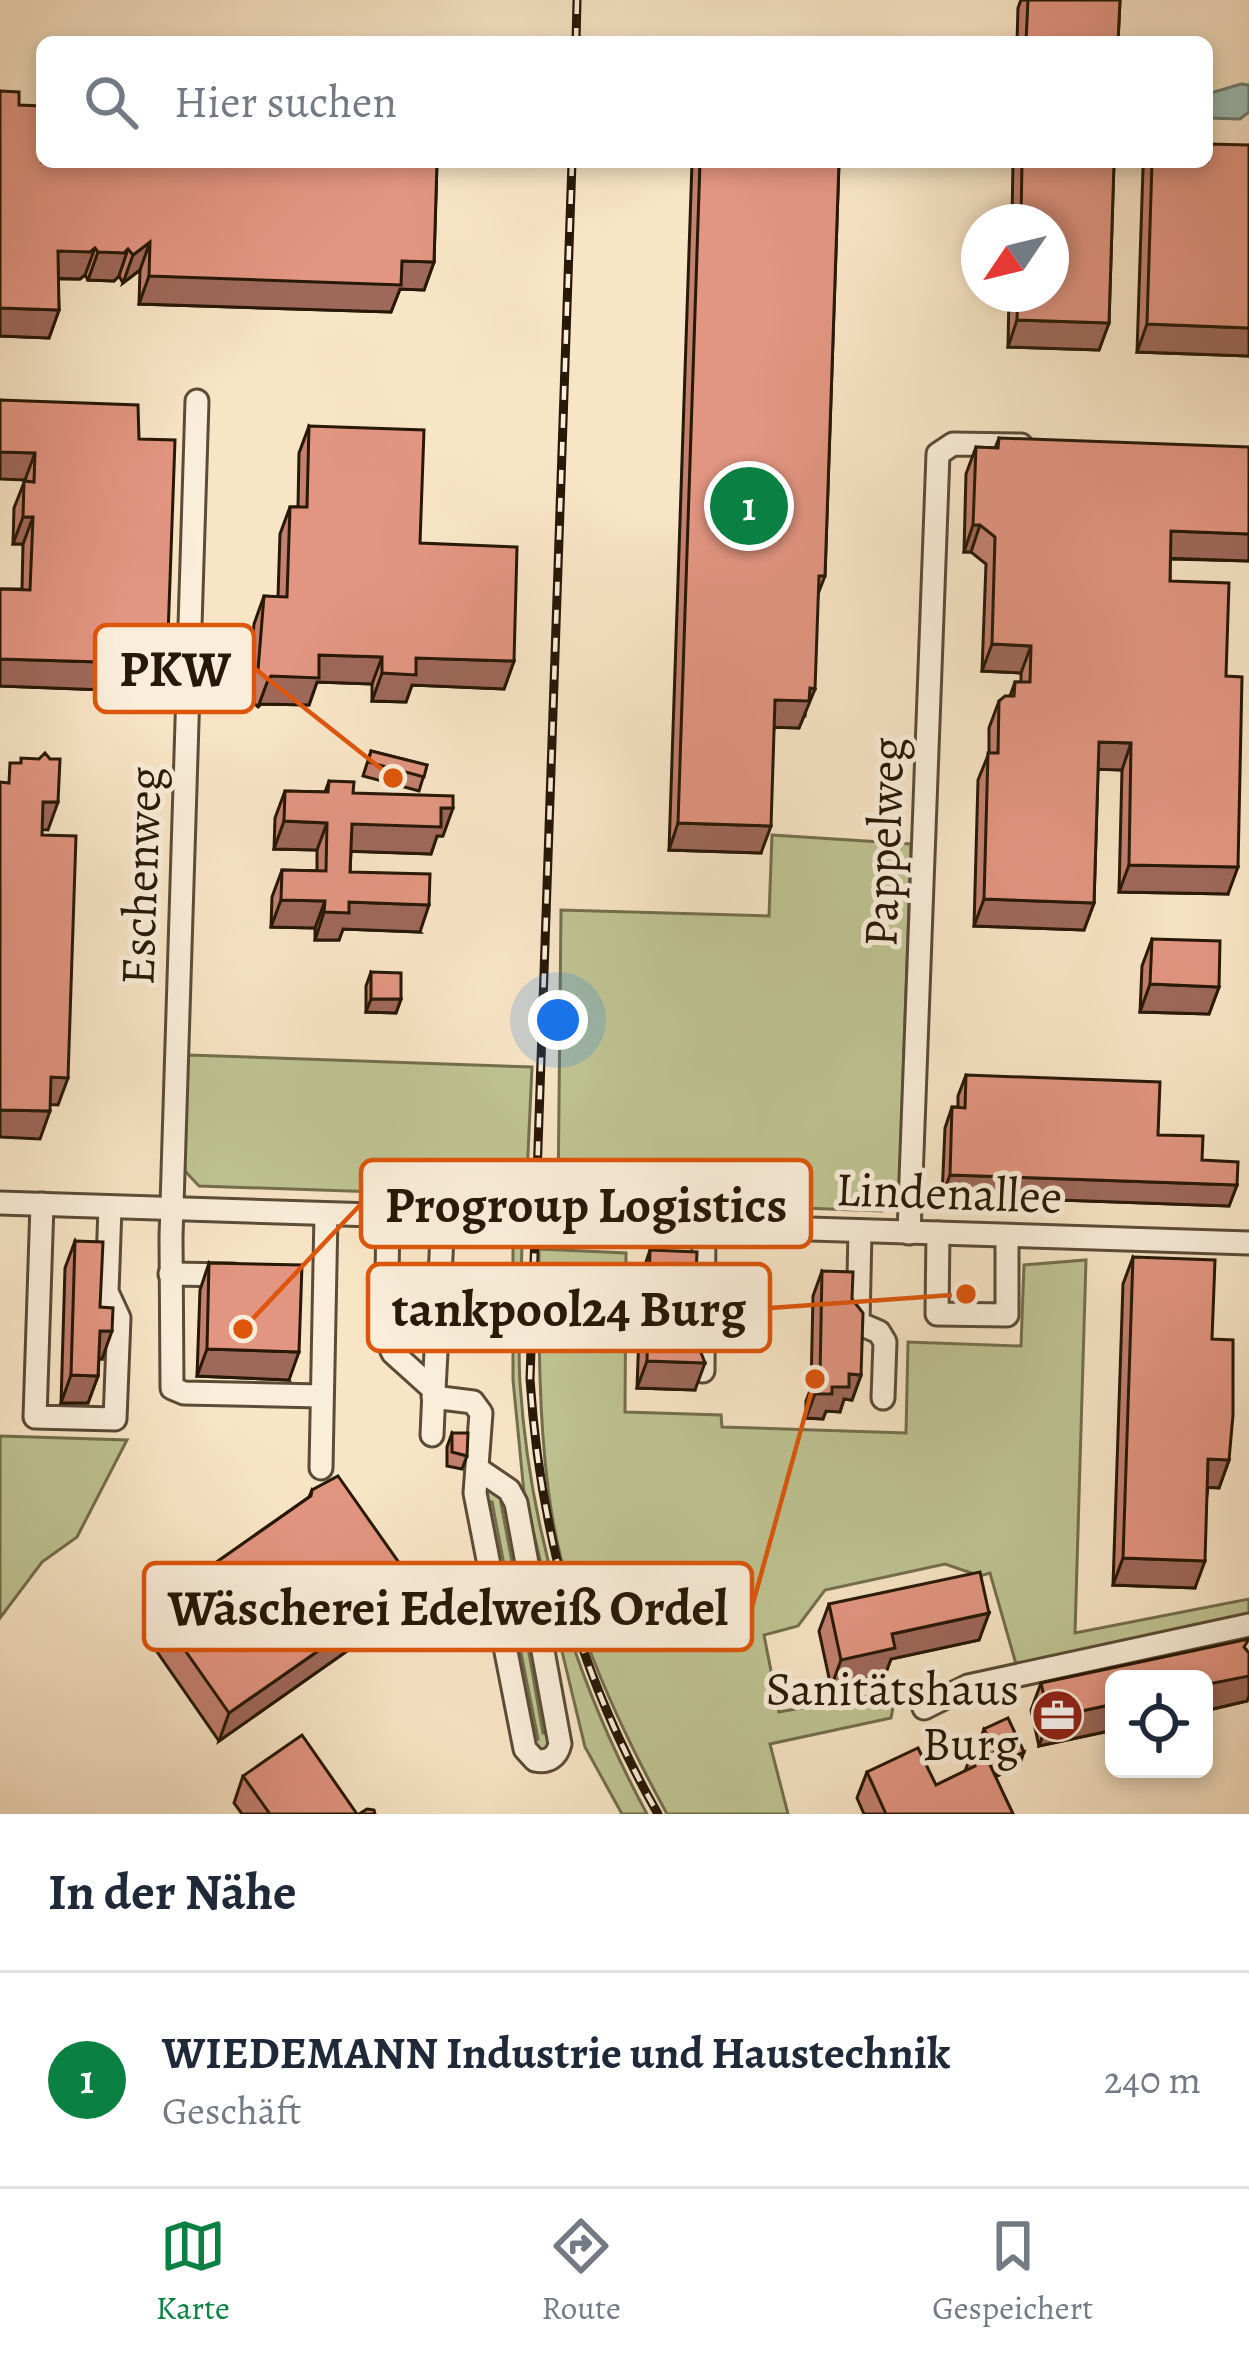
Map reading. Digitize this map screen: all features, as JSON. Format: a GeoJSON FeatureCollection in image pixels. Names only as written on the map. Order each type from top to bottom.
{"type":"FeatureCollection","features":[{"type":"Feature","properties":{"kind":"street","name":"Eschenweg"},"geometry":{"type":"LineString","coordinates":[[196,401],[170,1274],[172,1388],[184,1393],[320,1396]]}},
{"type":"Feature","properties":{"kind":"street","name":"Pappelweg"},"geometry":{"type":"LineString","coordinates":[[909,1232],[938,454],[953,443],[1037,446]]}},
{"type":"Feature","properties":{"kind":"street","name":"Lindenallee"},"geometry":{"type":"LineString","coordinates":[[0,1203],[1249,1243]]}},
{"type":"Feature","properties":{"kind":"street"},"geometry":{"type":"LineString","coordinates":[[42,1204],[35,1417],[115,1419],[118,1318],[106,1292],[110,1207]]}},
{"type":"Feature","properties":{"kind":"street"},"geometry":{"type":"LineString","coordinates":[[321,1468],[313,1278],[326,1214]]}},
{"type":"Feature","properties":{"kind":"street"},"geometry":{"type":"LineString","coordinates":[[388,1216],[386,1338],[393,1353],[433,1393],[469,1401],[479,1409],[476,1492],[524,1749],[531,1758],[546,1761],[556,1755],[560,1744],[516,1503],[508,1490],[478,1469]]}},
{"type":"Feature","properties":{"kind":"street"},"geometry":{"type":"LineString","coordinates":[[432,1435],[443,1218]]}},
{"type":"Feature","properties":{"kind":"street"},"geometry":{"type":"LineString","coordinates":[[703,1371],[704,1228]]}},
{"type":"Feature","properties":{"kind":"street"},"geometry":{"type":"LineString","coordinates":[[860,1231],[858,1323],[879,1332],[885,1342],[883,1398]]}},
{"type":"Feature","properties":{"kind":"street"},"geometry":{"type":"LineString","coordinates":[[938,1233],[937,1314],[1007,1315],[1006,1235]]}},
{"type":"Feature","properties":{"kind":"street"},"geometry":{"type":"LineString","coordinates":[[170,1274],[258,1276]]}},
{"type":"Feature","properties":{"kind":"street"},"geometry":{"type":"LineString","coordinates":[[924,1708],[968,1686],[1249,1625]]}},
{"type":"Feature","properties":{"kind":"green space"},"geometry":{"type":"Polygon","coordinates":[[[772,835],[911,844],[899,1199],[882,1211],[558,1199],[561,910],[769,916],[772,835]]]}},
{"type":"Feature","properties":{"kind":"green space"},"geometry":{"type":"Polygon","coordinates":[[[188,1055],[532,1067],[526,1197],[199,1186],[184,1170],[188,1055]]]}},
{"type":"Feature","properties":{"kind":"green space"},"geometry":{"type":"Polygon","coordinates":[[[522,1235],[520,1383],[525,1439],[546,1551],[598,1712],[647,1814],[622,1814],[585,1747],[524,1493],[513,1380],[513,1244],[522,1235]]]}},
{"type":"Feature","properties":{"kind":"green space"},"geometry":{"type":"Polygon","coordinates":[[[539,1249],[626,1253],[625,1412],[721,1415],[722,1427],[906,1433],[908,1342],[1021,1346],[1024,1265],[1086,1260],[1075,1633],[1249,1599],[1249,1615],[1016,1664],[990,1573],[980,1576],[945,1564],[825,1590],[798,1626],[764,1635],[779,1712],[896,1691],[891,1718],[770,1744],[788,1814],[667,1814],[592,1656],[555,1531],[542,1428],[539,1249]]]}},
{"type":"Feature","properties":{"kind":"green space"},"geometry":{"type":"Polygon","coordinates":[[[0,1436],[127,1440],[77,1537],[42,1562],[0,1618],[0,1436]]]}},
{"type":"Feature","properties":{"kind":"green space"},"geometry":{"type":"Polygon","coordinates":[[[482,1483],[506,1494],[507,1504],[501,1503],[526,1637],[537,1646],[509,1641],[508,1637],[518,1638],[492,1502],[482,1499],[482,1483]]]}},
{"type":"Feature","properties":{"kind":"green space"},"geometry":{"type":"Polygon","coordinates":[[[510,1646],[538,1651],[529,1653],[543,1733],[554,1737],[543,1757],[530,1738],[538,1739],[521,1653],[510,1646]]]}},
{"type":"Feature","properties":{"kind":"water"},"geometry":{"type":"Polygon","coordinates":[[[1249,85],[1249,112],[1240,119],[1213,118],[1213,92],[1249,85]]]}},
{"type":"Feature","properties":{"kind":"building"},"geometry":{"type":"Polygon","coordinates":[[[1028,0],[1120,0],[1118,36],[1026,36],[1028,0]]]}},
{"type":"Feature","properties":{"kind":"building"},"geometry":{"type":"Polygon","coordinates":[[[0,91],[19,92],[19,105],[36,106],[36,168],[437,168],[434,262],[402,261],[401,285],[149,276],[150,242],[133,255],[128,249],[124,253],[95,248],[58,251],[59,310],[0,308],[0,91]]]}},
{"type":"Feature","properties":{"kind":"building"},"geometry":{"type":"Polygon","coordinates":[[[1213,144],[1249,145],[1249,328],[1147,324],[1152,168],[1213,168],[1213,144]]]}},
{"type":"Feature","properties":{"kind":"building"},"geometry":{"type":"Polygon","coordinates":[[[700,168],[839,168],[825,576],[819,576],[815,689],[810,688],[809,701],[775,700],[771,826],[678,823],[700,168]]]}},
{"type":"Feature","properties":{"kind":"building"},"geometry":{"type":"Polygon","coordinates":[[[1022,168],[1114,168],[1109,323],[1017,320],[1017,312],[1069,312],[1069,204],[1021,204],[1022,168]]]}},
{"type":"Feature","properties":{"kind":"building"},"geometry":{"type":"Polygon","coordinates":[[[0,400],[138,405],[139,439],[175,440],[167,664],[0,659],[0,589],[30,590],[33,517],[23,517],[24,481],[34,482],[35,453],[0,452],[0,400]]]}},
{"type":"Feature","properties":{"kind":"building"},"geometry":{"type":"Polygon","coordinates":[[[309,426],[424,430],[420,543],[517,547],[514,661],[416,658],[416,675],[382,673],[382,657],[319,655],[319,678],[271,676],[268,680],[258,670],[264,596],[287,597],[290,507],[307,507],[309,426]]]}},
{"type":"Feature","properties":{"kind":"building"},"geometry":{"type":"Polygon","coordinates":[[[999,438],[1249,447],[1249,534],[1171,531],[1170,581],[1229,583],[1226,676],[1242,677],[1238,867],[1129,865],[1131,743],[1099,742],[1094,903],[984,899],[988,753],[998,753],[999,701],[1014,696],[1015,682],[1030,682],[1031,646],[992,644],[995,537],[973,525],[976,447],[998,448],[999,438]]]}},
{"type":"Feature","properties":{"kind":"building"},"geometry":{"type":"Polygon","coordinates":[[[371,751],[427,765],[424,777],[368,762],[371,751]]]}},
{"type":"Feature","properties":{"kind":"building"},"geometry":{"type":"Polygon","coordinates":[[[45,753],[50,759],[60,759],[58,802],[43,802],[42,835],[76,836],[68,1078],[51,1077],[50,1111],[0,1110],[0,782],[9,783],[10,763],[39,759],[45,753]]]}},
{"type":"Feature","properties":{"kind":"building"},"geometry":{"type":"Polygon","coordinates":[[[329,781],[354,782],[353,793],[453,796],[453,808],[441,808],[441,827],[352,824],[350,872],[430,874],[429,905],[349,902],[349,913],[324,912],[325,901],[281,900],[282,870],[326,871],[327,823],[284,821],[285,791],[328,792],[329,781]]]}},
{"type":"Feature","properties":{"kind":"building"},"geometry":{"type":"Polygon","coordinates":[[[1152,939],[1220,941],[1219,987],[1150,984],[1152,939]]]}},
{"type":"Feature","properties":{"kind":"building"},"geometry":{"type":"Polygon","coordinates":[[[371,972],[401,973],[401,999],[371,999],[371,972]]]}},
{"type":"Feature","properties":{"kind":"building"},"geometry":{"type":"Polygon","coordinates":[[[966,1075],[1160,1082],[1158,1135],[1203,1136],[1202,1160],[1238,1162],[1237,1185],[950,1175],[952,1107],[965,1108],[966,1075]]]}},
{"type":"Feature","properties":{"kind":"building"},"geometry":{"type":"Polygon","coordinates":[[[75,1241],[103,1242],[100,1307],[113,1308],[112,1331],[100,1331],[98,1376],[71,1375],[75,1241]]]}},
{"type":"Feature","properties":{"kind":"building"},"geometry":{"type":"Polygon","coordinates":[[[650,1250],[697,1252],[694,1320],[698,1320],[698,1345],[705,1363],[647,1361],[650,1250]]]}},
{"type":"Feature","properties":{"kind":"building"},"geometry":{"type":"Polygon","coordinates":[[[1133,1257],[1215,1260],[1212,1339],[1233,1340],[1233,1415],[1229,1460],[1208,1459],[1205,1561],[1123,1558],[1133,1257]]]}},
{"type":"Feature","properties":{"kind":"building"},"geometry":{"type":"Polygon","coordinates":[[[209,1263],[302,1265],[299,1352],[207,1349],[209,1263]]]}},
{"type":"Feature","properties":{"kind":"building"},"geometry":{"type":"Polygon","coordinates":[[[822,1271],[853,1272],[852,1299],[863,1313],[861,1375],[849,1374],[849,1387],[832,1387],[832,1394],[815,1394],[815,1376],[820,1376],[822,1271]]]}},
{"type":"Feature","properties":{"kind":"building"},"geometry":{"type":"Polygon","coordinates":[[[452,1433],[468,1433],[467,1456],[452,1452],[452,1433]]]}},
{"type":"Feature","properties":{"kind":"building"},"geometry":{"type":"Polygon","coordinates":[[[338,1476],[414,1584],[229,1713],[154,1606],[338,1476]]]}},
{"type":"Feature","properties":{"kind":"building"},"geometry":{"type":"Polygon","coordinates":[[[980,1572],[989,1613],[892,1634],[895,1648],[841,1660],[829,1604],[980,1572]]]}},
{"type":"Feature","properties":{"kind":"building"},"geometry":{"type":"Polygon","coordinates":[[[1249,1639],[1244,1647],[1249,1653],[1249,1676],[1213,1683],[1213,1670],[1105,1670],[1105,1706],[1049,1718],[1041,1683],[1249,1639]]]}},
{"type":"Feature","properties":{"kind":"building"},"geometry":{"type":"Polygon","coordinates":[[[1008,1718],[1024,1752],[1000,1763],[984,1729],[1008,1718]]]}},
{"type":"Feature","properties":{"kind":"building"},"geometry":{"type":"Polygon","coordinates":[[[302,1735],[357,1814],[270,1814],[243,1776],[302,1735]]]}},
{"type":"Feature","properties":{"kind":"building"},"geometry":{"type":"Polygon","coordinates":[[[918,1748],[936,1785],[975,1766],[971,1756],[983,1750],[1013,1814],[886,1814],[867,1772],[918,1748]]]}},
{"type":"Feature","properties":{"kind":"railway"},"geometry":{"type":"LineString","coordinates":[[576,36],[577,0]]}},
{"type":"Feature","properties":{"kind":"railway"},"geometry":{"type":"LineString","coordinates":[[572,168],[530,1379],[543,1494],[568,1604],[606,1710],[658,1814]]}},
{"type":"Feature","properties":{"kind":"place","name":"WIEDEMANN Industrie und Haustechnik"},"geometry":{"type":"Point","coordinates":[749,506]}},
{"type":"Feature","properties":{"kind":"place","name":"PKW"},"geometry":{"type":"Point","coordinates":[393,778]}},
{"type":"Feature","properties":{"kind":"place","name":"tankpool24 Burg"},"geometry":{"type":"Point","coordinates":[966,1294]}},
{"type":"Feature","properties":{"kind":"place","name":"Progroup Logistics"},"geometry":{"type":"Point","coordinates":[243,1329]}},
{"type":"Feature","properties":{"kind":"place","name":"Wäscherei Edelweiß Ordel"},"geometry":{"type":"Point","coordinates":[815,1379]}},
{"type":"Feature","properties":{"kind":"place","name":"Sanitätshaus Burg"},"geometry":{"type":"Point","coordinates":[1058,1716]}}]}
